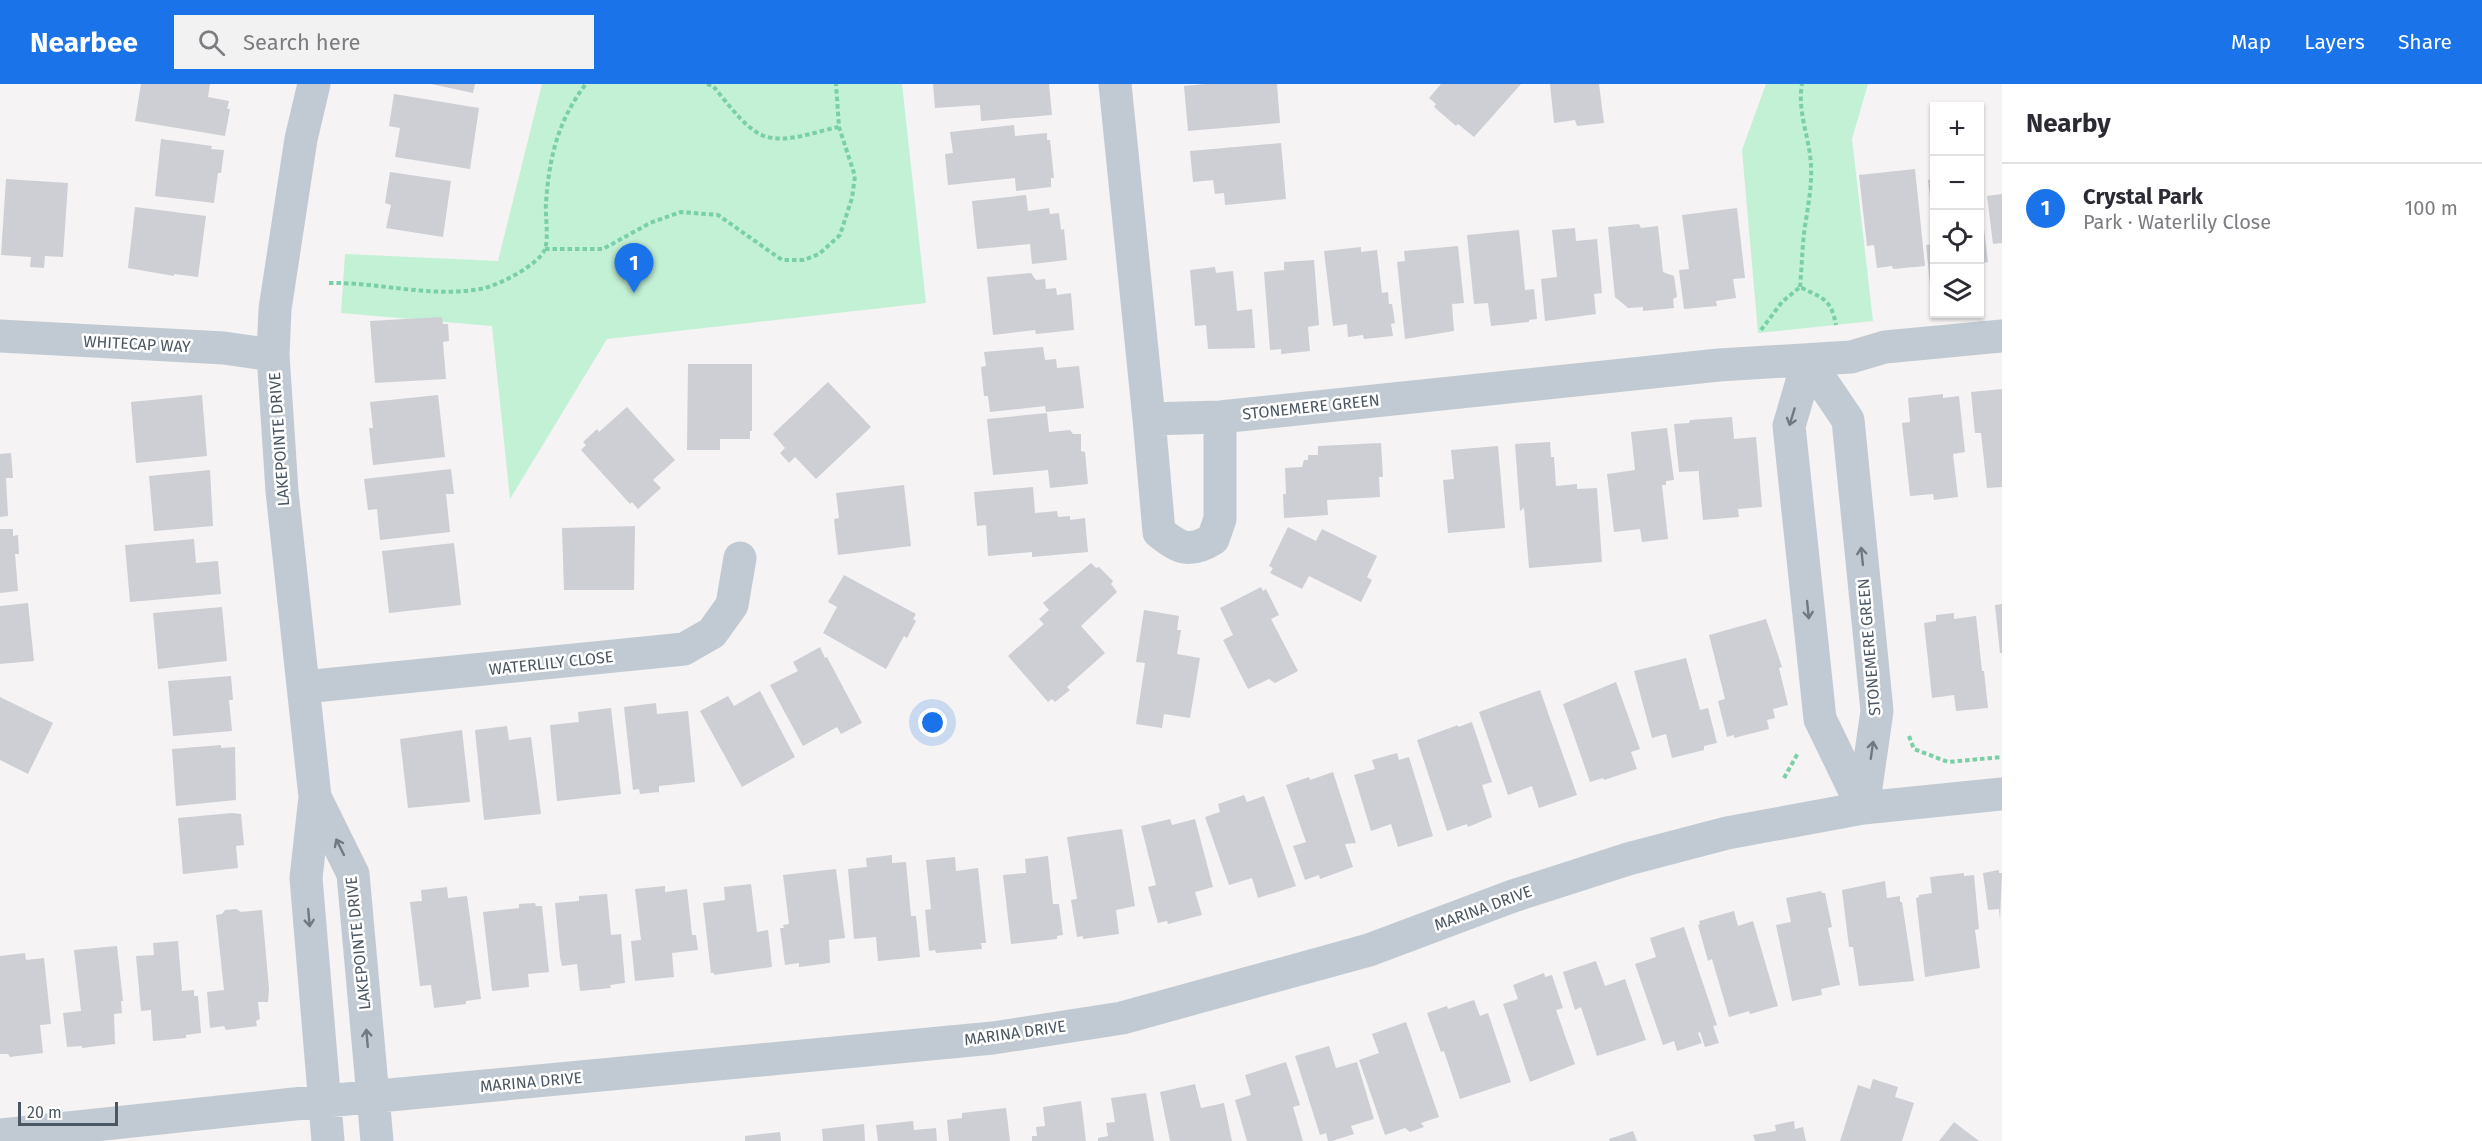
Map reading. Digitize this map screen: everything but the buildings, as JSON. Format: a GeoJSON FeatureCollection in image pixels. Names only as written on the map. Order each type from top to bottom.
{"type":"FeatureCollection","features":[{"type":"Feature","properties":{"kind":"street","name":"LAKEPOINTE DRIVE"},"geometry":{"type":"LineString","coordinates":[[314,84],[297,162],[275,309],[273,355],[282,491],[315,797],[306,878],[328,1141]]}},
{"type":"Feature","properties":{"kind":"street"},"geometry":{"type":"LineString","coordinates":[[1115,84],[1159,532],[1176,546],[1191,548],[1213,539],[1220,519],[1220,417]]}},
{"type":"Feature","properties":{"kind":"street","name":"WHITECAP WAY"},"geometry":{"type":"LineString","coordinates":[[0,336],[224,348],[273,355]]}},
{"type":"Feature","properties":{"kind":"street","name":"STONEMERE GREEN"},"geometry":{"type":"LineString","coordinates":[[1149,419],[1220,417],[1719,365],[1851,357],[1885,347],[2002,336]]}},
{"type":"Feature","properties":{"kind":"street"},"geometry":{"type":"LineString","coordinates":[[1808,361],[1789,426],[1820,719],[1863,808]]}},
{"type":"Feature","properties":{"kind":"street","name":"STONEMERE GREEN"},"geometry":{"type":"LineString","coordinates":[[1808,361],[1848,420],[1877,711],[1863,808]]}},
{"type":"Feature","properties":{"kind":"street","name":"WATERLILY CLOSE"},"geometry":{"type":"LineString","coordinates":[[304,687],[684,650],[712,633],[732,605],[740,558]]}},
{"type":"Feature","properties":{"kind":"street","name":"MARINA DRIVE"},"geometry":{"type":"LineString","coordinates":[[0,1135],[993,1038],[1122,1018],[1369,951],[1513,896],[1628,859],[1727,832],[1863,808],[2002,794]]}},
{"type":"Feature","properties":{"kind":"street","name":"LAKEPOINTE DRIVE"},"geometry":{"type":"LineString","coordinates":[[315,797],[353,874],[377,1141]]}},
{"type":"Feature","properties":{"kind":"path"},"geometry":{"type":"LineString","coordinates":[[329,283],[441,291],[485,288],[510,277],[536,261],[545,249],[546,204],[552,153],[570,105],[586,84]]}},
{"type":"Feature","properties":{"kind":"path"},"geometry":{"type":"LineString","coordinates":[[708,84],[714,85],[749,125],[764,136],[788,138],[839,127]]}},
{"type":"Feature","properties":{"kind":"path"},"geometry":{"type":"LineString","coordinates":[[545,249],[603,249],[650,223],[681,212],[718,215],[782,260],[804,260],[819,254],[840,235],[852,198],[855,176],[839,127],[836,84]]}},
{"type":"Feature","properties":{"kind":"path"},"geometry":{"type":"LineString","coordinates":[[1758,333],[1782,302],[1800,286],[1805,227],[1812,192],[1811,163],[1800,96],[1802,84]]}},
{"type":"Feature","properties":{"kind":"path"},"geometry":{"type":"LineString","coordinates":[[1800,286],[1827,301],[1833,309],[1836,325]]}},
{"type":"Feature","properties":{"kind":"path"},"geometry":{"type":"LineString","coordinates":[[1907,733],[1914,749],[1948,762],[2002,757]]}},
{"type":"Feature","properties":{"kind":"path"},"geometry":{"type":"LineString","coordinates":[[1784,778],[1802,746]]}},
{"type":"Feature","properties":{"kind":"green space"},"geometry":{"type":"Polygon","coordinates":[[[542,84],[902,84],[926,303],[607,339],[510,499],[492,326],[341,313],[345,254],[498,261],[542,84]]]}},
{"type":"Feature","properties":{"kind":"green space"},"geometry":{"type":"Polygon","coordinates":[[[1766,84],[1868,84],[1852,139],[1873,321],[1758,333],[1742,150],[1766,84]]]}},
{"type":"Feature","properties":{"kind":"place","name":"Crystal Park"},"geometry":{"type":"Point","coordinates":[634,293]}}]}
